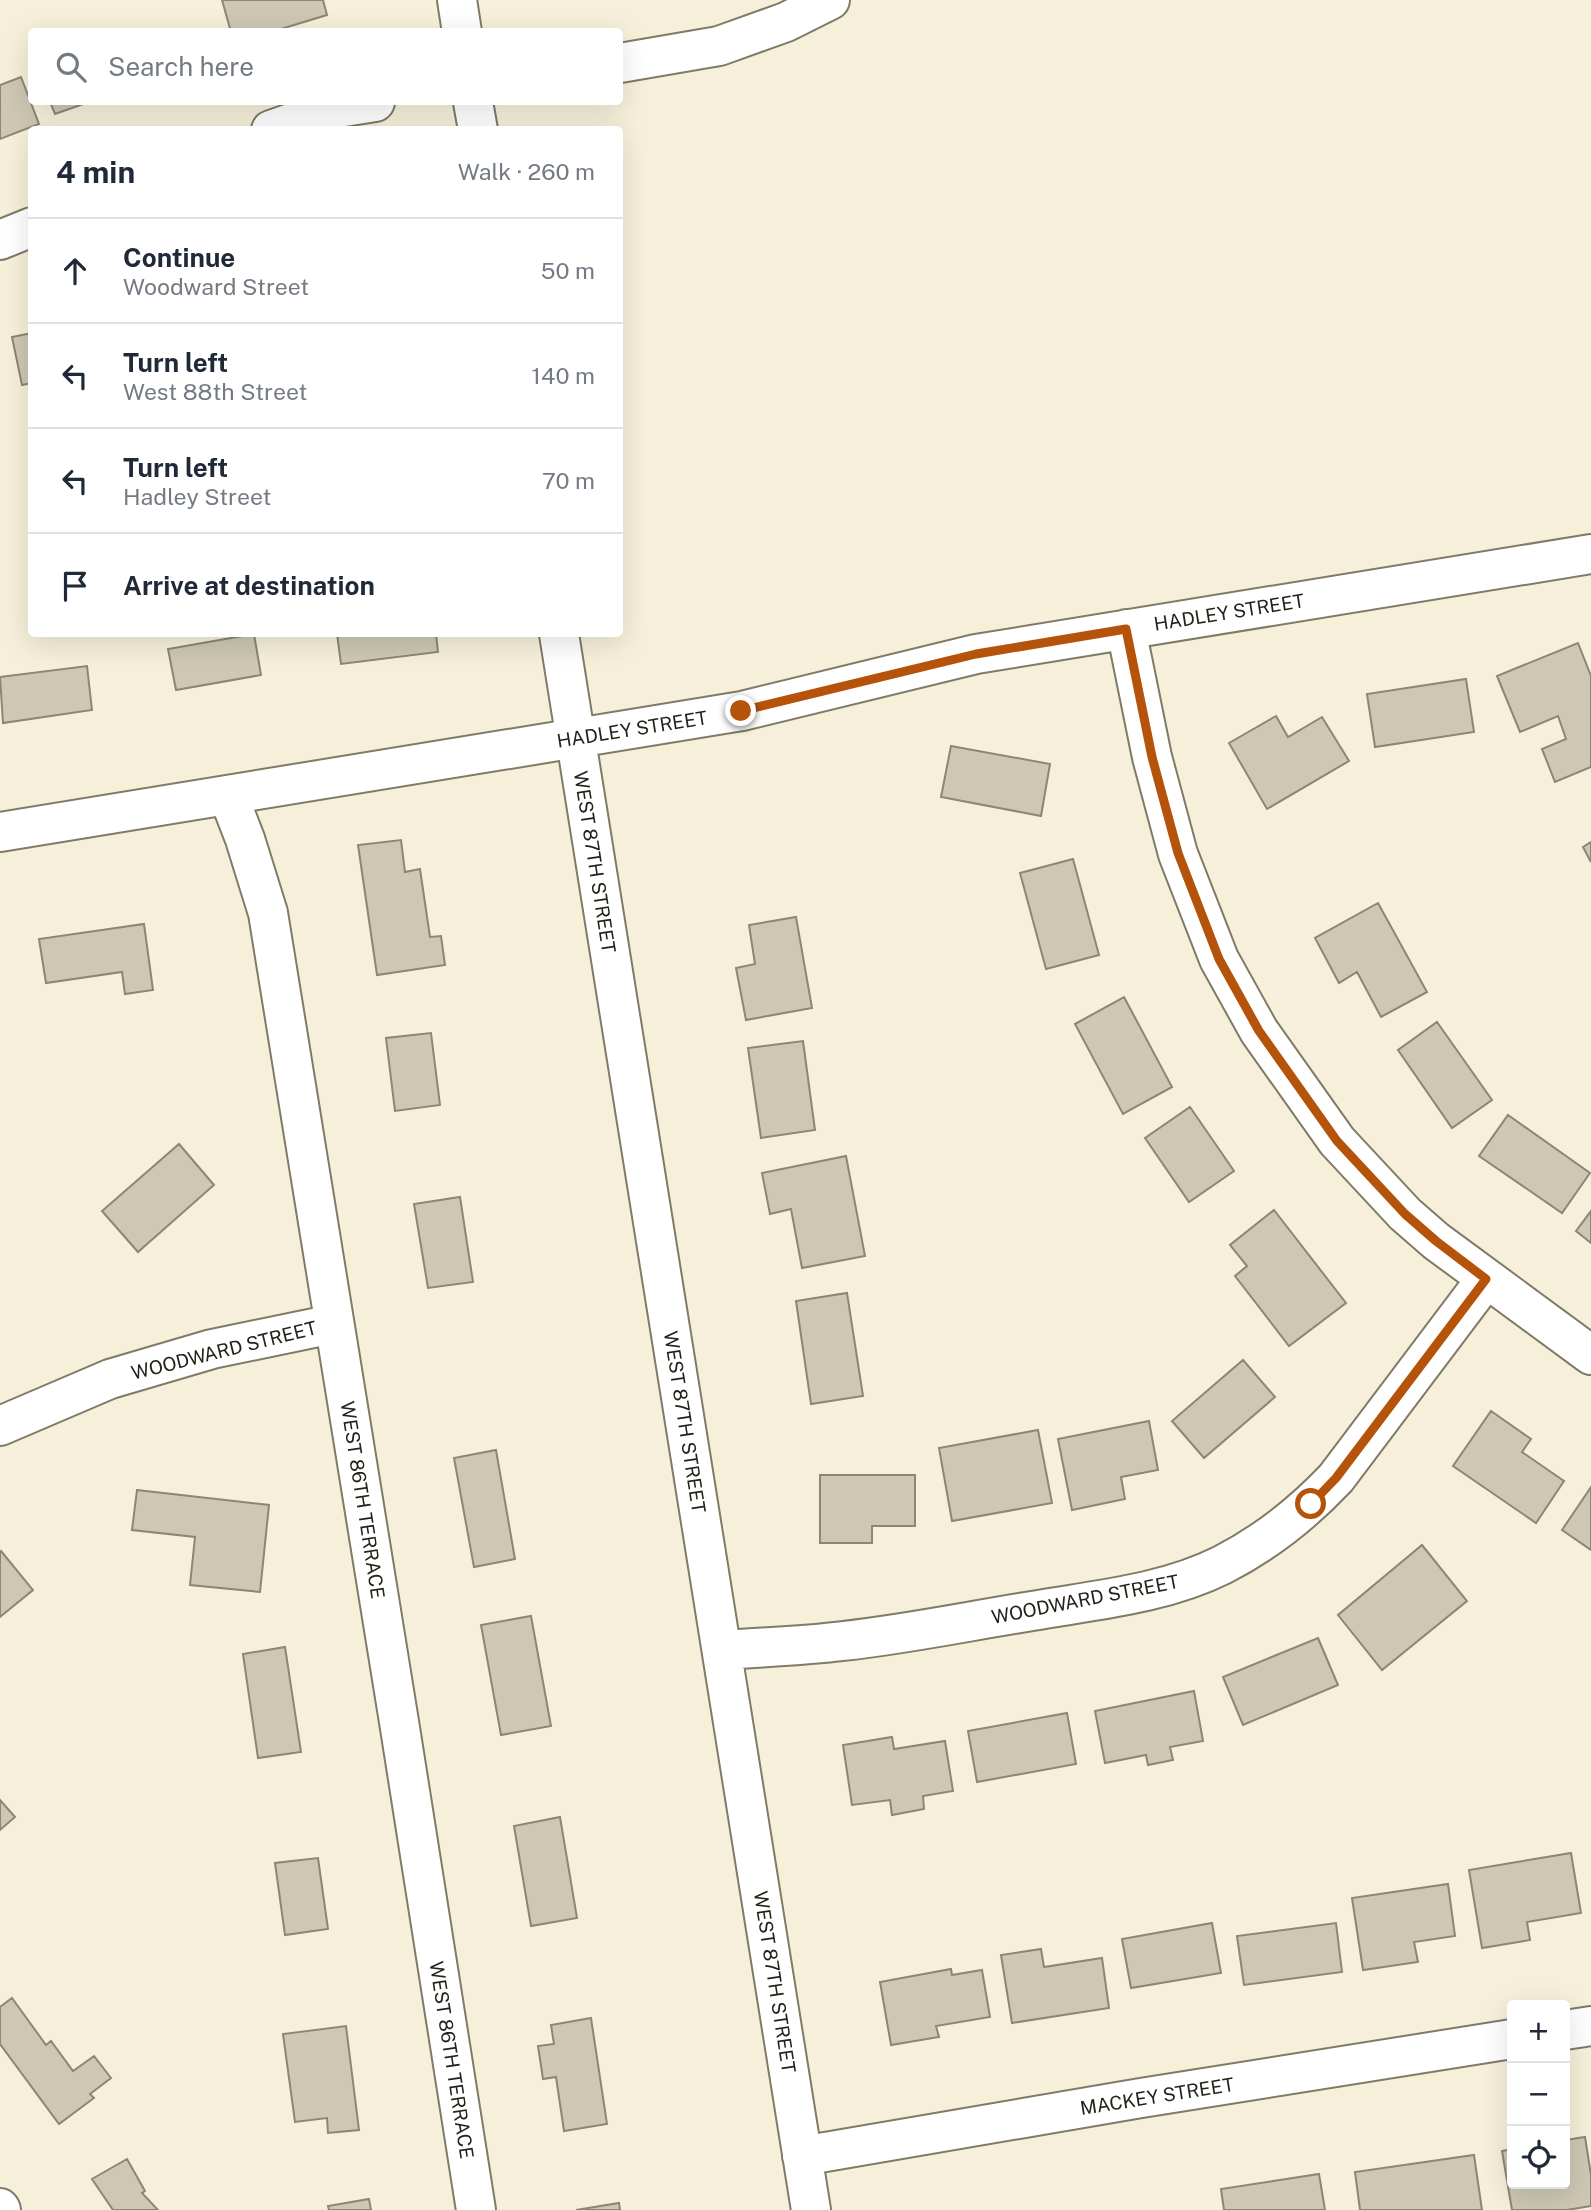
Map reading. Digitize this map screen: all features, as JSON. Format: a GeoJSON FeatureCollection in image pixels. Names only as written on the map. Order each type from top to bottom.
{"type":"FeatureCollection","features":[{"type":"Feature","properties":{"kind":"street"},"geometry":{"type":"LineString","coordinates":[[457,0],[461,28]]}},
{"type":"Feature","properties":{"kind":"street"},"geometry":{"type":"LineString","coordinates":[[623,62],[719,46],[786,22],[830,0]]}},
{"type":"Feature","properties":{"kind":"street"},"geometry":{"type":"LineString","coordinates":[[282,126],[331,109],[356,105]]}},
{"type":"Feature","properties":{"kind":"street"},"geometry":{"type":"LineString","coordinates":[[474,105],[477,126]]}},
{"type":"Feature","properties":{"kind":"street"},"geometry":{"type":"LineString","coordinates":[[0,240],[28,230]]}},
{"type":"Feature","properties":{"kind":"street","name":"HADLEY STREET"},"geometry":{"type":"LineString","coordinates":[[0,832],[741,711],[976,654],[1591,554]]}},
{"type":"Feature","properties":{"kind":"street"},"geometry":{"type":"LineString","coordinates":[[1126,629],[1152,757],[1178,853],[1219,959],[1259,1031],[1337,1141],[1405,1214],[1486,1279],[1591,1355]]}},
{"type":"Feature","properties":{"kind":"street","name":"WEST 87TH STREET"},"geometry":{"type":"LineString","coordinates":[[559,637],[811,2210]]}},
{"type":"Feature","properties":{"kind":"street","name":"WEST 86TH TERRACE"},"geometry":{"type":"LineString","coordinates":[[228,795],[268,913],[476,2210]]}},
{"type":"Feature","properties":{"kind":"street","name":"WOODWARD STREET"},"geometry":{"type":"LineString","coordinates":[[722,1650],[843,1641],[1093,1601],[1157,1588],[1191,1578],[1223,1564],[1284,1527],[1336,1478],[1486,1279]]}},
{"type":"Feature","properties":{"kind":"street","name":"WOODWARD STREET"},"geometry":{"type":"LineString","coordinates":[[0,1426],[110,1379],[212,1349],[333,1324]]}},
{"type":"Feature","properties":{"kind":"street"},"geometry":{"type":"LineString","coordinates":[[1570,2029],[1591,2026]]}},
{"type":"Feature","properties":{"kind":"street","name":"MACKEY STREET"},"geometry":{"type":"LineString","coordinates":[[802,2156],[1507,2040]]}},
{"type":"Feature","properties":{"kind":"building"},"geometry":{"type":"Polygon","coordinates":[[[222,0],[323,0],[327,15],[284,28],[230,28],[222,0]]]}},
{"type":"Feature","properties":{"kind":"building"},"geometry":{"type":"Polygon","coordinates":[[[21,77],[28,95],[28,105],[32,105],[39,124],[0,139],[0,85],[21,77]]]}},
{"type":"Feature","properties":{"kind":"building"},"geometry":{"type":"Polygon","coordinates":[[[51,105],[80,105],[55,114],[51,105]]]}},
{"type":"Feature","properties":{"kind":"building"},"geometry":{"type":"Polygon","coordinates":[[[28,334],[28,384],[22,385],[12,337],[28,334]]]}},
{"type":"Feature","properties":{"kind":"building"},"geometry":{"type":"Polygon","coordinates":[[[237,637],[255,637],[261,675],[176,690],[168,649],[237,637]]]}},
{"type":"Feature","properties":{"kind":"building"},"geometry":{"type":"Polygon","coordinates":[[[337,637],[436,637],[438,652],[341,664],[337,637]]]}},
{"type":"Feature","properties":{"kind":"building"},"geometry":{"type":"Polygon","coordinates":[[[1578,643],[1591,676],[1591,767],[1555,782],[1542,749],[1566,739],[1558,716],[1520,732],[1497,676],[1578,643]]]}},
{"type":"Feature","properties":{"kind":"building"},"geometry":{"type":"Polygon","coordinates":[[[87,666],[92,710],[3,723],[0,677],[87,666]]]}},
{"type":"Feature","properties":{"kind":"building"},"geometry":{"type":"Polygon","coordinates":[[[1466,679],[1474,732],[1375,747],[1367,694],[1466,679]]]}},
{"type":"Feature","properties":{"kind":"building"},"geometry":{"type":"Polygon","coordinates":[[[1276,716],[1288,737],[1322,717],[1349,761],[1267,809],[1229,743],[1276,716]]]}},
{"type":"Feature","properties":{"kind":"building"},"geometry":{"type":"Polygon","coordinates":[[[951,746],[1050,764],[1041,816],[941,797],[951,746]]]}},
{"type":"Feature","properties":{"kind":"building"},"geometry":{"type":"Polygon","coordinates":[[[401,840],[405,872],[420,869],[430,937],[441,936],[445,965],[377,975],[358,845],[401,840]]]}},
{"type":"Feature","properties":{"kind":"building"},"geometry":{"type":"Polygon","coordinates":[[[1591,842],[1591,862],[1583,847],[1591,842]]]}},
{"type":"Feature","properties":{"kind":"building"},"geometry":{"type":"Polygon","coordinates":[[[1073,859],[1099,955],[1046,969],[1020,873],[1073,859]]]}},
{"type":"Feature","properties":{"kind":"building"},"geometry":{"type":"Polygon","coordinates":[[[1378,903],[1427,992],[1381,1017],[1357,972],[1339,983],[1315,938],[1378,903]]]}},
{"type":"Feature","properties":{"kind":"building"},"geometry":{"type":"Polygon","coordinates":[[[796,917],[812,1008],[746,1020],[736,968],[755,964],[749,925],[796,917]]]}},
{"type":"Feature","properties":{"kind":"building"},"geometry":{"type":"Polygon","coordinates":[[[144,924],[153,990],[125,994],[122,972],[46,983],[39,939],[144,924]]]}},
{"type":"Feature","properties":{"kind":"building"},"geometry":{"type":"Polygon","coordinates":[[[1124,997],[1172,1087],[1123,1114],[1075,1024],[1124,997]]]}},
{"type":"Feature","properties":{"kind":"building"},"geometry":{"type":"Polygon","coordinates":[[[1437,1022],[1492,1100],[1452,1128],[1398,1050],[1437,1022]]]}},
{"type":"Feature","properties":{"kind":"building"},"geometry":{"type":"Polygon","coordinates":[[[431,1033],[440,1105],[395,1111],[386,1038],[431,1033]]]}},
{"type":"Feature","properties":{"kind":"building"},"geometry":{"type":"Polygon","coordinates":[[[803,1041],[815,1130],[761,1138],[748,1048],[803,1041]]]}},
{"type":"Feature","properties":{"kind":"building"},"geometry":{"type":"Polygon","coordinates":[[[1190,1107],[1234,1171],[1189,1202],[1145,1138],[1190,1107]]]}},
{"type":"Feature","properties":{"kind":"building"},"geometry":{"type":"Polygon","coordinates":[[[1508,1115],[1590,1173],[1562,1213],[1479,1156],[1508,1115]]]}},
{"type":"Feature","properties":{"kind":"building"},"geometry":{"type":"Polygon","coordinates":[[[179,1144],[214,1185],[138,1252],[102,1211],[179,1144]]]}},
{"type":"Feature","properties":{"kind":"building"},"geometry":{"type":"Polygon","coordinates":[[[846,1156],[865,1256],[802,1268],[791,1209],[770,1214],[762,1173],[846,1156]]]}},
{"type":"Feature","properties":{"kind":"building"},"geometry":{"type":"Polygon","coordinates":[[[460,1197],[473,1282],[428,1288],[414,1204],[460,1197]]]}},
{"type":"Feature","properties":{"kind":"building"},"geometry":{"type":"Polygon","coordinates":[[[1274,1210],[1346,1303],[1289,1346],[1235,1276],[1247,1266],[1230,1245],[1274,1210]]]}},
{"type":"Feature","properties":{"kind":"building"},"geometry":{"type":"Polygon","coordinates":[[[1591,1211],[1591,1243],[1576,1231],[1591,1211]]]}},
{"type":"Feature","properties":{"kind":"building"},"geometry":{"type":"Polygon","coordinates":[[[847,1293],[863,1396],[811,1404],[796,1301],[847,1293]]]}},
{"type":"Feature","properties":{"kind":"building"},"geometry":{"type":"Polygon","coordinates":[[[1243,1360],[1275,1397],[1204,1458],[1172,1421],[1243,1360]]]}},
{"type":"Feature","properties":{"kind":"building"},"geometry":{"type":"Polygon","coordinates":[[[1491,1411],[1531,1439],[1522,1452],[1564,1481],[1536,1523],[1453,1466],[1491,1411]]]}},
{"type":"Feature","properties":{"kind":"building"},"geometry":{"type":"Polygon","coordinates":[[[1149,1421],[1158,1470],[1121,1477],[1125,1499],[1072,1510],[1058,1439],[1149,1421]]]}},
{"type":"Feature","properties":{"kind":"building"},"geometry":{"type":"Polygon","coordinates":[[[1038,1430],[1052,1503],[952,1521],[939,1448],[1038,1430]]]}},
{"type":"Feature","properties":{"kind":"building"},"geometry":{"type":"Polygon","coordinates":[[[496,1450],[515,1559],[474,1567],[454,1458],[496,1450]]]}},
{"type":"Feature","properties":{"kind":"building"},"geometry":{"type":"Polygon","coordinates":[[[820,1475],[915,1475],[915,1526],[872,1526],[872,1543],[820,1543],[820,1475]]]}},
{"type":"Feature","properties":{"kind":"building"},"geometry":{"type":"Polygon","coordinates":[[[1591,1487],[1591,1550],[1562,1530],[1591,1487]]]}},
{"type":"Feature","properties":{"kind":"building"},"geometry":{"type":"Polygon","coordinates":[[[137,1490],[269,1505],[260,1592],[190,1585],[195,1537],[132,1530],[137,1490]]]}},
{"type":"Feature","properties":{"kind":"building"},"geometry":{"type":"Polygon","coordinates":[[[1422,1545],[1467,1601],[1382,1670],[1338,1615],[1422,1545]]]}},
{"type":"Feature","properties":{"kind":"building"},"geometry":{"type":"Polygon","coordinates":[[[0,1552],[33,1590],[0,1617],[0,1552]]]}},
{"type":"Feature","properties":{"kind":"building"},"geometry":{"type":"Polygon","coordinates":[[[531,1616],[551,1726],[501,1735],[481,1625],[531,1616]]]}},
{"type":"Feature","properties":{"kind":"building"},"geometry":{"type":"Polygon","coordinates":[[[1318,1638],[1338,1685],[1243,1725],[1223,1677],[1318,1638]]]}},
{"type":"Feature","properties":{"kind":"building"},"geometry":{"type":"Polygon","coordinates":[[[285,1647],[301,1752],[258,1758],[243,1654],[285,1647]]]}},
{"type":"Feature","properties":{"kind":"building"},"geometry":{"type":"Polygon","coordinates":[[[1194,1691],[1203,1741],[1170,1747],[1173,1760],[1148,1765],[1146,1755],[1105,1763],[1095,1711],[1194,1691]]]}},
{"type":"Feature","properties":{"kind":"building"},"geometry":{"type":"Polygon","coordinates":[[[1067,1713],[1076,1764],[977,1782],[968,1731],[1067,1713]]]}},
{"type":"Feature","properties":{"kind":"building"},"geometry":{"type":"Polygon","coordinates":[[[892,1737],[894,1749],[945,1741],[953,1791],[923,1796],[924,1809],[892,1815],[890,1800],[852,1805],[843,1745],[892,1737]]]}},
{"type":"Feature","properties":{"kind":"building"},"geometry":{"type":"Polygon","coordinates":[[[0,1800],[15,1817],[0,1830],[0,1800]]]}},
{"type":"Feature","properties":{"kind":"building"},"geometry":{"type":"Polygon","coordinates":[[[560,1817],[577,1918],[531,1926],[514,1826],[560,1817]]]}},
{"type":"Feature","properties":{"kind":"building"},"geometry":{"type":"Polygon","coordinates":[[[1571,1853],[1581,1913],[1527,1922],[1530,1940],[1482,1948],[1469,1870],[1571,1853]]]}},
{"type":"Feature","properties":{"kind":"building"},"geometry":{"type":"Polygon","coordinates":[[[318,1858],[328,1929],[285,1935],[275,1863],[318,1858]]]}},
{"type":"Feature","properties":{"kind":"building"},"geometry":{"type":"Polygon","coordinates":[[[1448,1884],[1455,1936],[1414,1942],[1418,1962],[1363,1970],[1352,1898],[1448,1884]]]}},
{"type":"Feature","properties":{"kind":"building"},"geometry":{"type":"Polygon","coordinates":[[[1212,1923],[1221,1973],[1131,1988],[1122,1939],[1212,1923]]]}},
{"type":"Feature","properties":{"kind":"building"},"geometry":{"type":"Polygon","coordinates":[[[1336,1923],[1342,1972],[1244,1985],[1237,1936],[1336,1923]]]}},
{"type":"Feature","properties":{"kind":"building"},"geometry":{"type":"Polygon","coordinates":[[[1041,1949],[1044,1967],[1102,1958],[1109,2008],[1012,2023],[1001,1955],[1041,1949]]]}},
{"type":"Feature","properties":{"kind":"building"},"geometry":{"type":"Polygon","coordinates":[[[951,1969],[952,1975],[982,1970],[990,2017],[936,2026],[939,2037],[891,2045],[880,1982],[951,1969]]]}},
{"type":"Feature","properties":{"kind":"building"},"geometry":{"type":"Polygon","coordinates":[[[12,1998],[46,2045],[51,2041],[73,2071],[94,2056],[111,2078],[90,2094],[94,2098],[59,2124],[0,2044],[0,2007],[12,1998]]]}},
{"type":"Feature","properties":{"kind":"building"},"geometry":{"type":"Polygon","coordinates":[[[591,2018],[607,2124],[564,2131],[556,2077],[543,2079],[538,2046],[554,2044],[551,2025],[591,2018]]]}},
{"type":"Feature","properties":{"kind":"building"},"geometry":{"type":"Polygon","coordinates":[[[346,2026],[359,2130],[328,2133],[327,2118],[295,2122],[283,2034],[346,2026]]]}},
{"type":"Feature","properties":{"kind":"building"},"geometry":{"type":"Polygon","coordinates":[[[1585,2137],[1591,2175],[1591,2206],[1567,2210],[1512,2210],[1508,2189],[1570,2189],[1570,2139],[1585,2137]]]}},
{"type":"Feature","properties":{"kind":"building"},"geometry":{"type":"Polygon","coordinates":[[[1507,2150],[1507,2180],[1502,2151],[1507,2150]]]}},
{"type":"Feature","properties":{"kind":"building"},"geometry":{"type":"Polygon","coordinates":[[[1474,2155],[1482,2210],[1360,2210],[1355,2172],[1474,2155]]]}},
{"type":"Feature","properties":{"kind":"building"},"geometry":{"type":"Polygon","coordinates":[[[127,2159],[145,2191],[142,2193],[158,2210],[113,2210],[92,2179],[127,2159]]]}},
{"type":"Feature","properties":{"kind":"building"},"geometry":{"type":"Polygon","coordinates":[[[1319,2174],[1325,2210],[1224,2210],[1221,2189],[1319,2174]]]}},
{"type":"Feature","properties":{"kind":"building"},"geometry":{"type":"Polygon","coordinates":[[[369,2199],[371,2210],[329,2210],[328,2206],[369,2199]]]}},
{"type":"Feature","properties":{"kind":"building"},"geometry":{"type":"Polygon","coordinates":[[[619,2203],[620,2210],[576,2210],[619,2203]]]}},
{"type":"Feature","properties":{"kind":"route"},"geometry":{"type":"LineString","coordinates":[[741,711],[976,654],[1126,629],[1152,757],[1178,853],[1219,959],[1259,1031],[1337,1141],[1405,1214],[1486,1279],[1336,1478],[1311,1504]]}}]}
